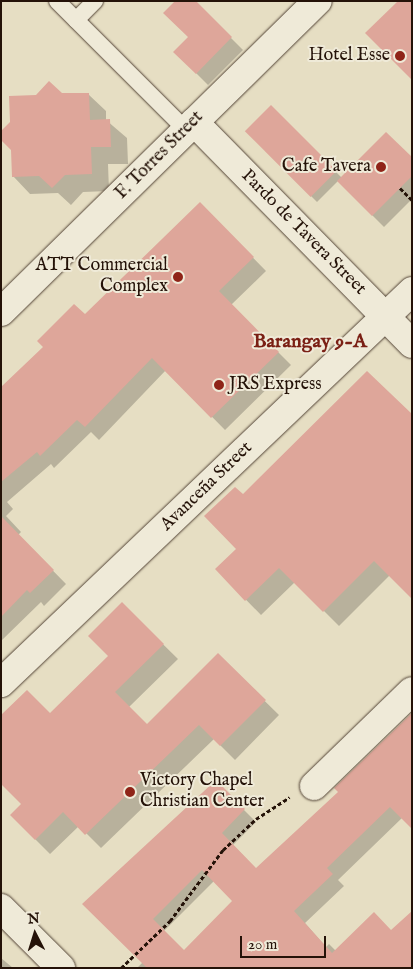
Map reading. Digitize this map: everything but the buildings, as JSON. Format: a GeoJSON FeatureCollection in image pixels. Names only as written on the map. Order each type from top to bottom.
{"type":"FeatureCollection","features":[{"type":"Feature","properties":{"kind":"street","name":"F. Torres Street"},"geometry":{"type":"LineString","coordinates":[[1,312],[318,1]]}},
{"type":"Feature","properties":{"kind":"street","name":"Pardo de Tavera Street"},"geometry":{"type":"LineString","coordinates":[[190,126],[412,344]]}},
{"type":"Feature","properties":{"kind":"street","name":"Avanceña Street"},"geometry":{"type":"LineString","coordinates":[[1,683],[412,291]]}},
{"type":"Feature","properties":{"kind":"street"},"geometry":{"type":"LineString","coordinates":[[314,786],[412,691]]}},
{"type":"Feature","properties":{"kind":"street"},"geometry":{"type":"LineString","coordinates":[[1,908],[61,968]]}},
{"type":"Feature","properties":{"kind":"lane"},"geometry":{"type":"LineString","coordinates":[[57,1],[190,126]]}},
{"type":"Feature","properties":{"kind":"lane"},"geometry":{"type":"LineString","coordinates":[[76,20],[95,1]]}},
{"type":"Feature","properties":{"kind":"path"},"geometry":{"type":"LineString","coordinates":[[400,188],[412,200]]}},
{"type":"Feature","properties":{"kind":"path"},"geometry":{"type":"LineString","coordinates":[[122,968],[170,921],[224,850],[256,819],[284,800],[314,786]]}},
{"type":"Feature","properties":{"kind":"place","name":"Hotel Esse"},"geometry":{"type":"Point","coordinates":[400,56]}},
{"type":"Feature","properties":{"kind":"place","name":"Cafe Tavera"},"geometry":{"type":"Point","coordinates":[381,167]}},
{"type":"Feature","properties":{"kind":"place","name":"ATT Commercial Complex"},"geometry":{"type":"Point","coordinates":[178,277]}},
{"type":"Feature","properties":{"kind":"place","name":"JRS Express"},"geometry":{"type":"Point","coordinates":[219,385]}},
{"type":"Feature","properties":{"kind":"place","name":"Victory Chapel Christian Center"},"geometry":{"type":"Point","coordinates":[130,792]}},
{"type":"Feature","properties":{"kind":"district","name":"Barangay 9-A"},"geometry":{"type":"Point","coordinates":[310,341]}}]}
